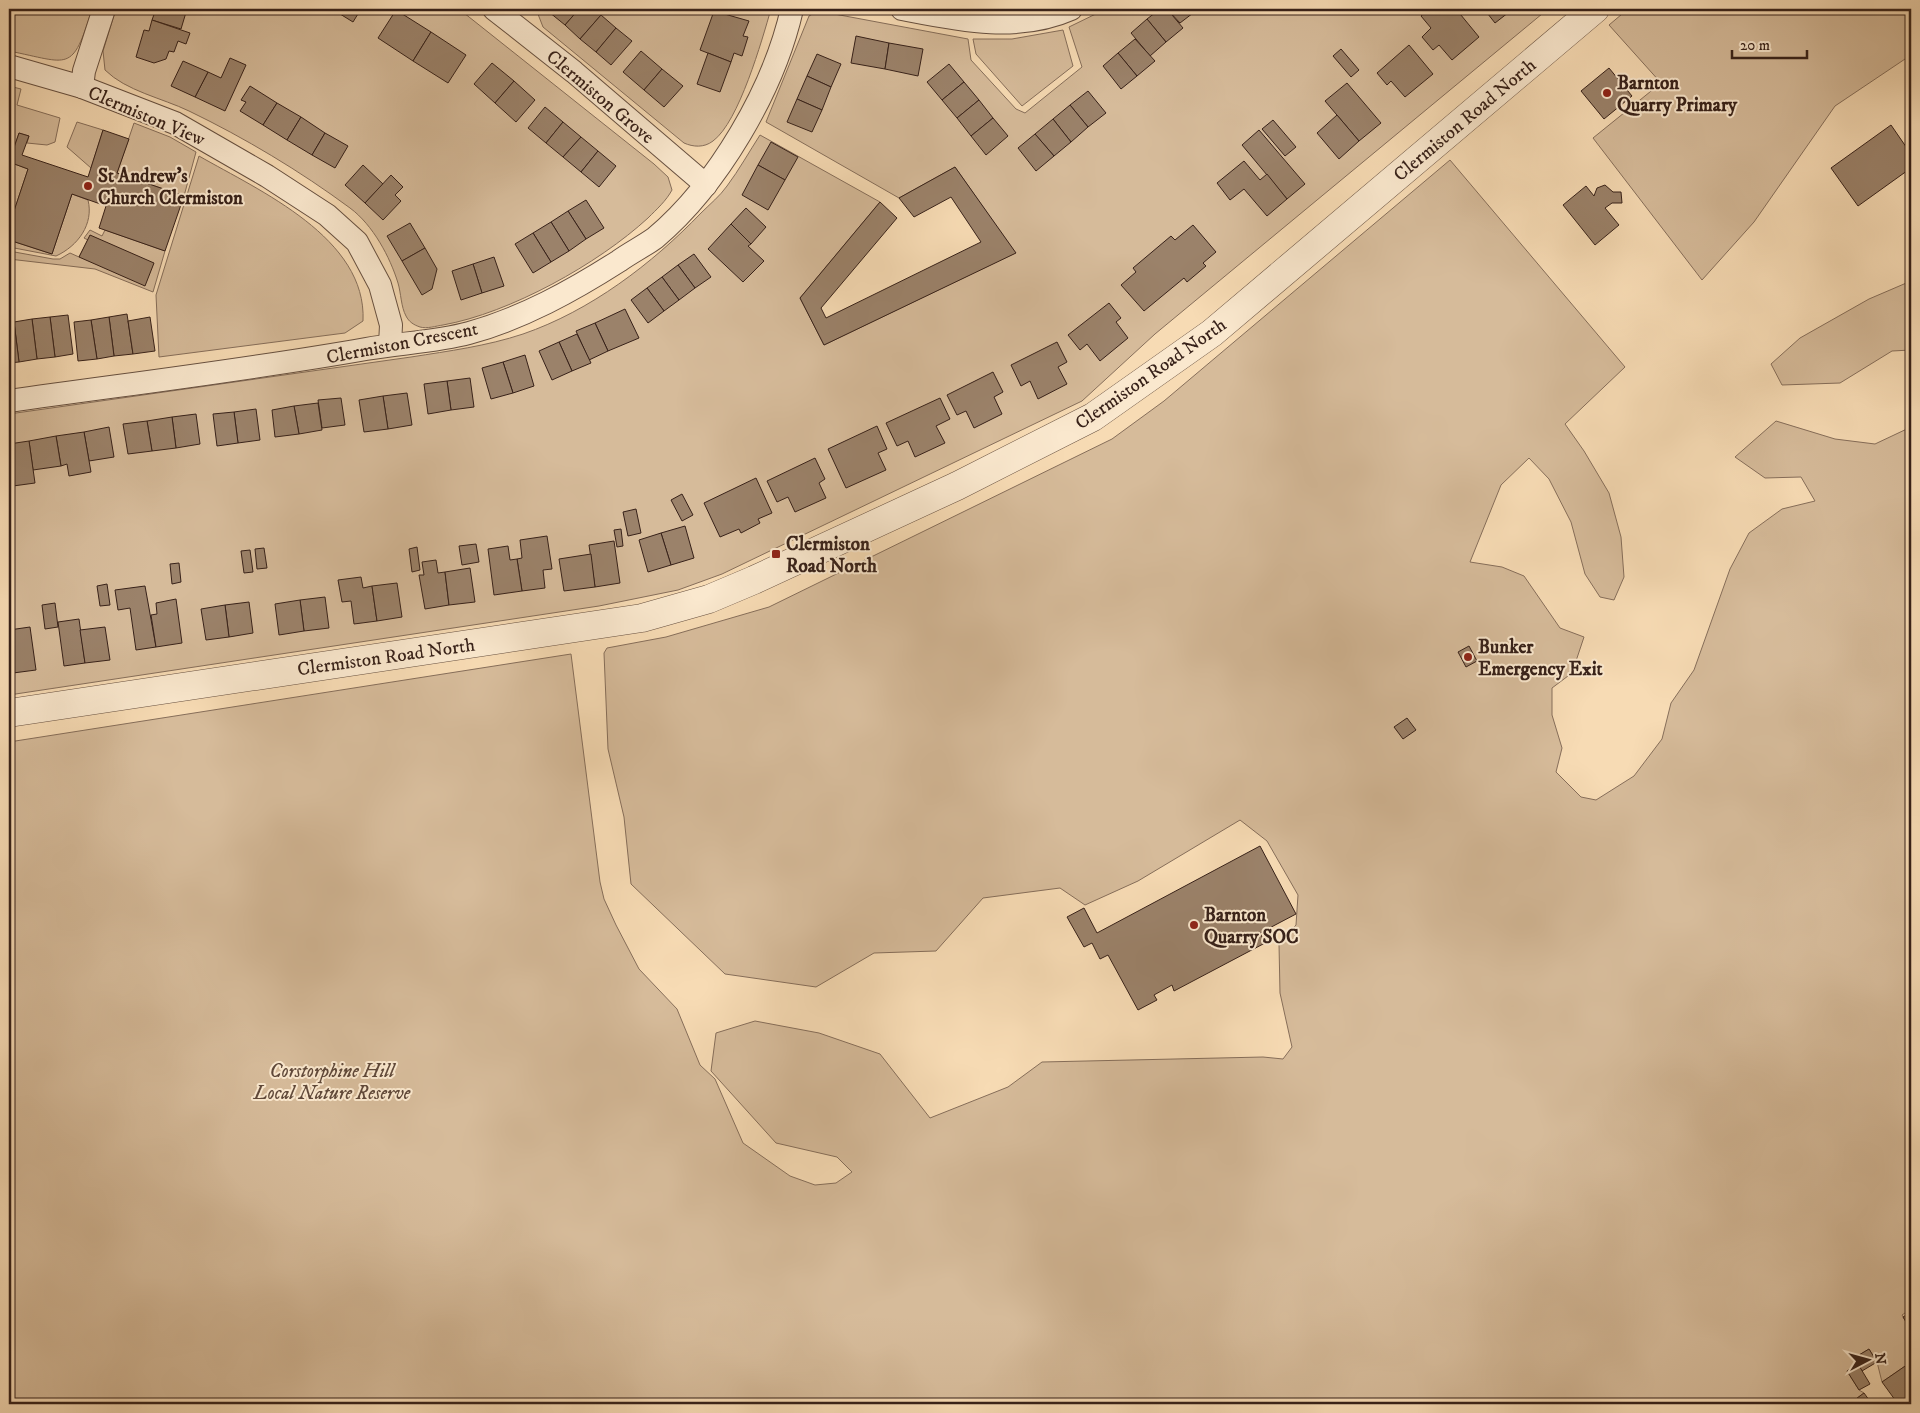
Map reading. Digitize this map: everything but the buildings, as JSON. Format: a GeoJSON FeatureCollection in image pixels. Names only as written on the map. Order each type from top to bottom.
{"type":"FeatureCollection","features":[{"type":"Feature","properties":{"kind":"street"},"geometry":{"type":"LineString","coordinates":[[82,87],[84,71],[104,9]]}},
{"type":"Feature","properties":{"kind":"street","name":"Clermiston Grove"},"geometry":{"type":"LineString","coordinates":[[494,9],[574,72],[706,185]]}},
{"type":"Feature","properties":{"kind":"street","name":"Clermiston Crescent"},"geometry":{"type":"LineString","coordinates":[[9,401],[301,361],[468,333],[532,310],[586,282],[655,238],[706,185],[749,120],[772,70],[787,30],[792,9]]}},
{"type":"Feature","properties":{"kind":"street"},"geometry":{"type":"LineString","coordinates":[[902,9],[967,22],[994,23],[1040,18],[1071,9]]}},
{"type":"Feature","properties":{"kind":"street","name":"Clermiston Road North"},"geometry":{"type":"LineString","coordinates":[[9,713],[642,618],[708,599],[754,580],[958,486],[1093,417],[1212,333],[1595,9]]}},
{"type":"Feature","properties":{"kind":"street","name":"Clermiston View"},"geometry":{"type":"LineString","coordinates":[[9,66],[82,87],[175,123],[204,137],[327,215],[357,242],[380,285],[391,325],[390,345]]}},
{"type":"Feature","properties":{"kind":"green space"},"geometry":{"type":"Polygon","coordinates":[[[9,9],[92,9],[79,45],[73,54],[66,59],[57,60],[9,51],[9,9]]]}},
{"type":"Feature","properties":{"kind":"green space"},"geometry":{"type":"Polygon","coordinates":[[[116,9],[459,9],[654,164],[668,177],[672,190],[658,208],[628,235],[579,269],[552,284],[496,310],[469,319],[426,328],[420,327],[412,323],[406,316],[395,273],[380,242],[366,223],[350,208],[292,168],[231,132],[178,106],[134,89],[105,70],[103,51],[116,9]]]}},
{"type":"Feature","properties":{"kind":"green space"},"geometry":{"type":"Polygon","coordinates":[[[536,9],[771,9],[748,80],[732,117],[723,131],[713,141],[706,145],[698,146],[684,143],[543,27],[536,9]]]}},
{"type":"Feature","properties":{"kind":"green space"},"geometry":{"type":"Polygon","coordinates":[[[1106,9],[1548,9],[1155,334],[1082,401],[722,574],[678,590],[599,606],[9,695],[9,414],[411,357],[482,345],[523,334],[572,313],[641,268],[718,197],[736,174],[760,135],[880,202],[800,298],[824,345],[1015,253],[955,167],[899,198],[766,122],[809,16],[816,12],[829,13],[968,39],[971,60],[1016,109],[1025,113],[1082,67],[1069,27],[1106,9]]]}},
{"type":"Feature","properties":{"kind":"green space"},"geometry":{"type":"Polygon","coordinates":[[[1628,9],[1911,9],[1911,55],[1835,106],[1754,222],[1702,280],[1593,138],[1661,83],[1609,25],[1628,9]]]}},
{"type":"Feature","properties":{"kind":"green space"},"geometry":{"type":"Polygon","coordinates":[[[1063,30],[1073,66],[1022,106],[976,54],[973,39],[1012,39],[1063,30]]]}},
{"type":"Feature","properties":{"kind":"green space"},"geometry":{"type":"Polygon","coordinates":[[[9,86],[21,89],[17,105],[60,118],[55,142],[47,145],[27,143],[29,136],[19,133],[9,162],[9,86]]]}},
{"type":"Feature","properties":{"kind":"green space"},"geometry":{"type":"Polygon","coordinates":[[[77,122],[103,130],[91,168],[67,147],[77,122]]]}},
{"type":"Feature","properties":{"kind":"green space"},"geometry":{"type":"Polygon","coordinates":[[[134,123],[170,137],[196,152],[184,196],[117,173],[134,123]]]}},
{"type":"Feature","properties":{"kind":"green space"},"geometry":{"type":"Polygon","coordinates":[[[199,156],[279,202],[305,220],[329,242],[348,265],[360,292],[363,321],[345,333],[159,357],[156,295],[199,156]]]}},
{"type":"Feature","properties":{"kind":"green space","name":"Corstorphine Hill Local Nature Reserve"},"geometry":{"type":"Polygon","coordinates":[[[1450,160],[1625,367],[1565,424],[1584,451],[1609,493],[1621,537],[1624,577],[1614,600],[1600,597],[1585,574],[1571,522],[1549,479],[1529,458],[1501,485],[1470,562],[1502,567],[1524,576],[1560,628],[1584,637],[1572,673],[1552,688],[1552,715],[1562,748],[1556,772],[1581,797],[1596,800],[1634,776],[1662,739],[1671,703],[1694,670],[1730,569],[1749,533],[1782,509],[1815,501],[1801,477],[1765,478],[1735,457],[1776,421],[1835,439],[1875,444],[1911,427],[1911,1309],[1902,1315],[1911,1330],[1911,1362],[1882,1382],[1877,1362],[1869,1349],[1854,1358],[1858,1364],[1847,1371],[1859,1390],[1864,1393],[1849,1404],[9,1404],[9,742],[571,654],[600,882],[604,899],[639,969],[677,1009],[700,1065],[715,1079],[743,1143],[790,1176],[815,1185],[836,1183],[852,1172],[837,1157],[776,1143],[711,1071],[716,1033],[755,1021],[819,1033],[880,1054],[930,1118],[1008,1087],[1042,1062],[1263,1057],[1283,1059],[1292,1047],[1280,993],[1279,944],[1296,925],[1298,895],[1267,841],[1240,820],[1138,881],[1085,905],[1060,888],[983,898],[936,951],[874,953],[816,987],[725,974],[631,884],[624,817],[608,749],[604,653],[607,648],[666,637],[769,607],[1112,439],[1164,401],[1450,160]]]}},
{"type":"Feature","properties":{"kind":"green space"},"geometry":{"type":"Polygon","coordinates":[[[9,162],[28,169],[9,226],[9,162]]]}},
{"type":"Feature","properties":{"kind":"green space"},"geometry":{"type":"Polygon","coordinates":[[[72,194],[88,200],[89,217],[86,226],[77,240],[64,252],[56,256],[9,247],[9,240],[52,254],[72,194]]]}},
{"type":"Feature","properties":{"kind":"green space"},"geometry":{"type":"Polygon","coordinates":[[[90,230],[102,236],[105,230],[165,251],[153,292],[95,269],[9,259],[9,251],[53,259],[60,259],[70,253],[79,257],[88,240],[84,238],[90,230]]]}},
{"type":"Feature","properties":{"kind":"green space"},"geometry":{"type":"Polygon","coordinates":[[[1911,281],[1911,350],[1892,351],[1840,383],[1782,385],[1771,364],[1800,338],[1869,299],[1911,281]]]}},
{"type":"Feature","properties":{"kind":"place","name":"Barnton Quarry Primary"},"geometry":{"type":"Point","coordinates":[1607,93]}},
{"type":"Feature","properties":{"kind":"place","name":"St Andrew’s Church Clermiston"},"geometry":{"type":"Point","coordinates":[88,186]}},
{"type":"Feature","properties":{"kind":"place","name":"Clermiston Road North"},"geometry":{"type":"Point","coordinates":[776,554]}},
{"type":"Feature","properties":{"kind":"place","name":"Bunker Emergency Exit"},"geometry":{"type":"Point","coordinates":[1468,657]}},
{"type":"Feature","properties":{"kind":"place","name":"Barnton Quarry SOC"},"geometry":{"type":"Point","coordinates":[1194,925]}}]}
